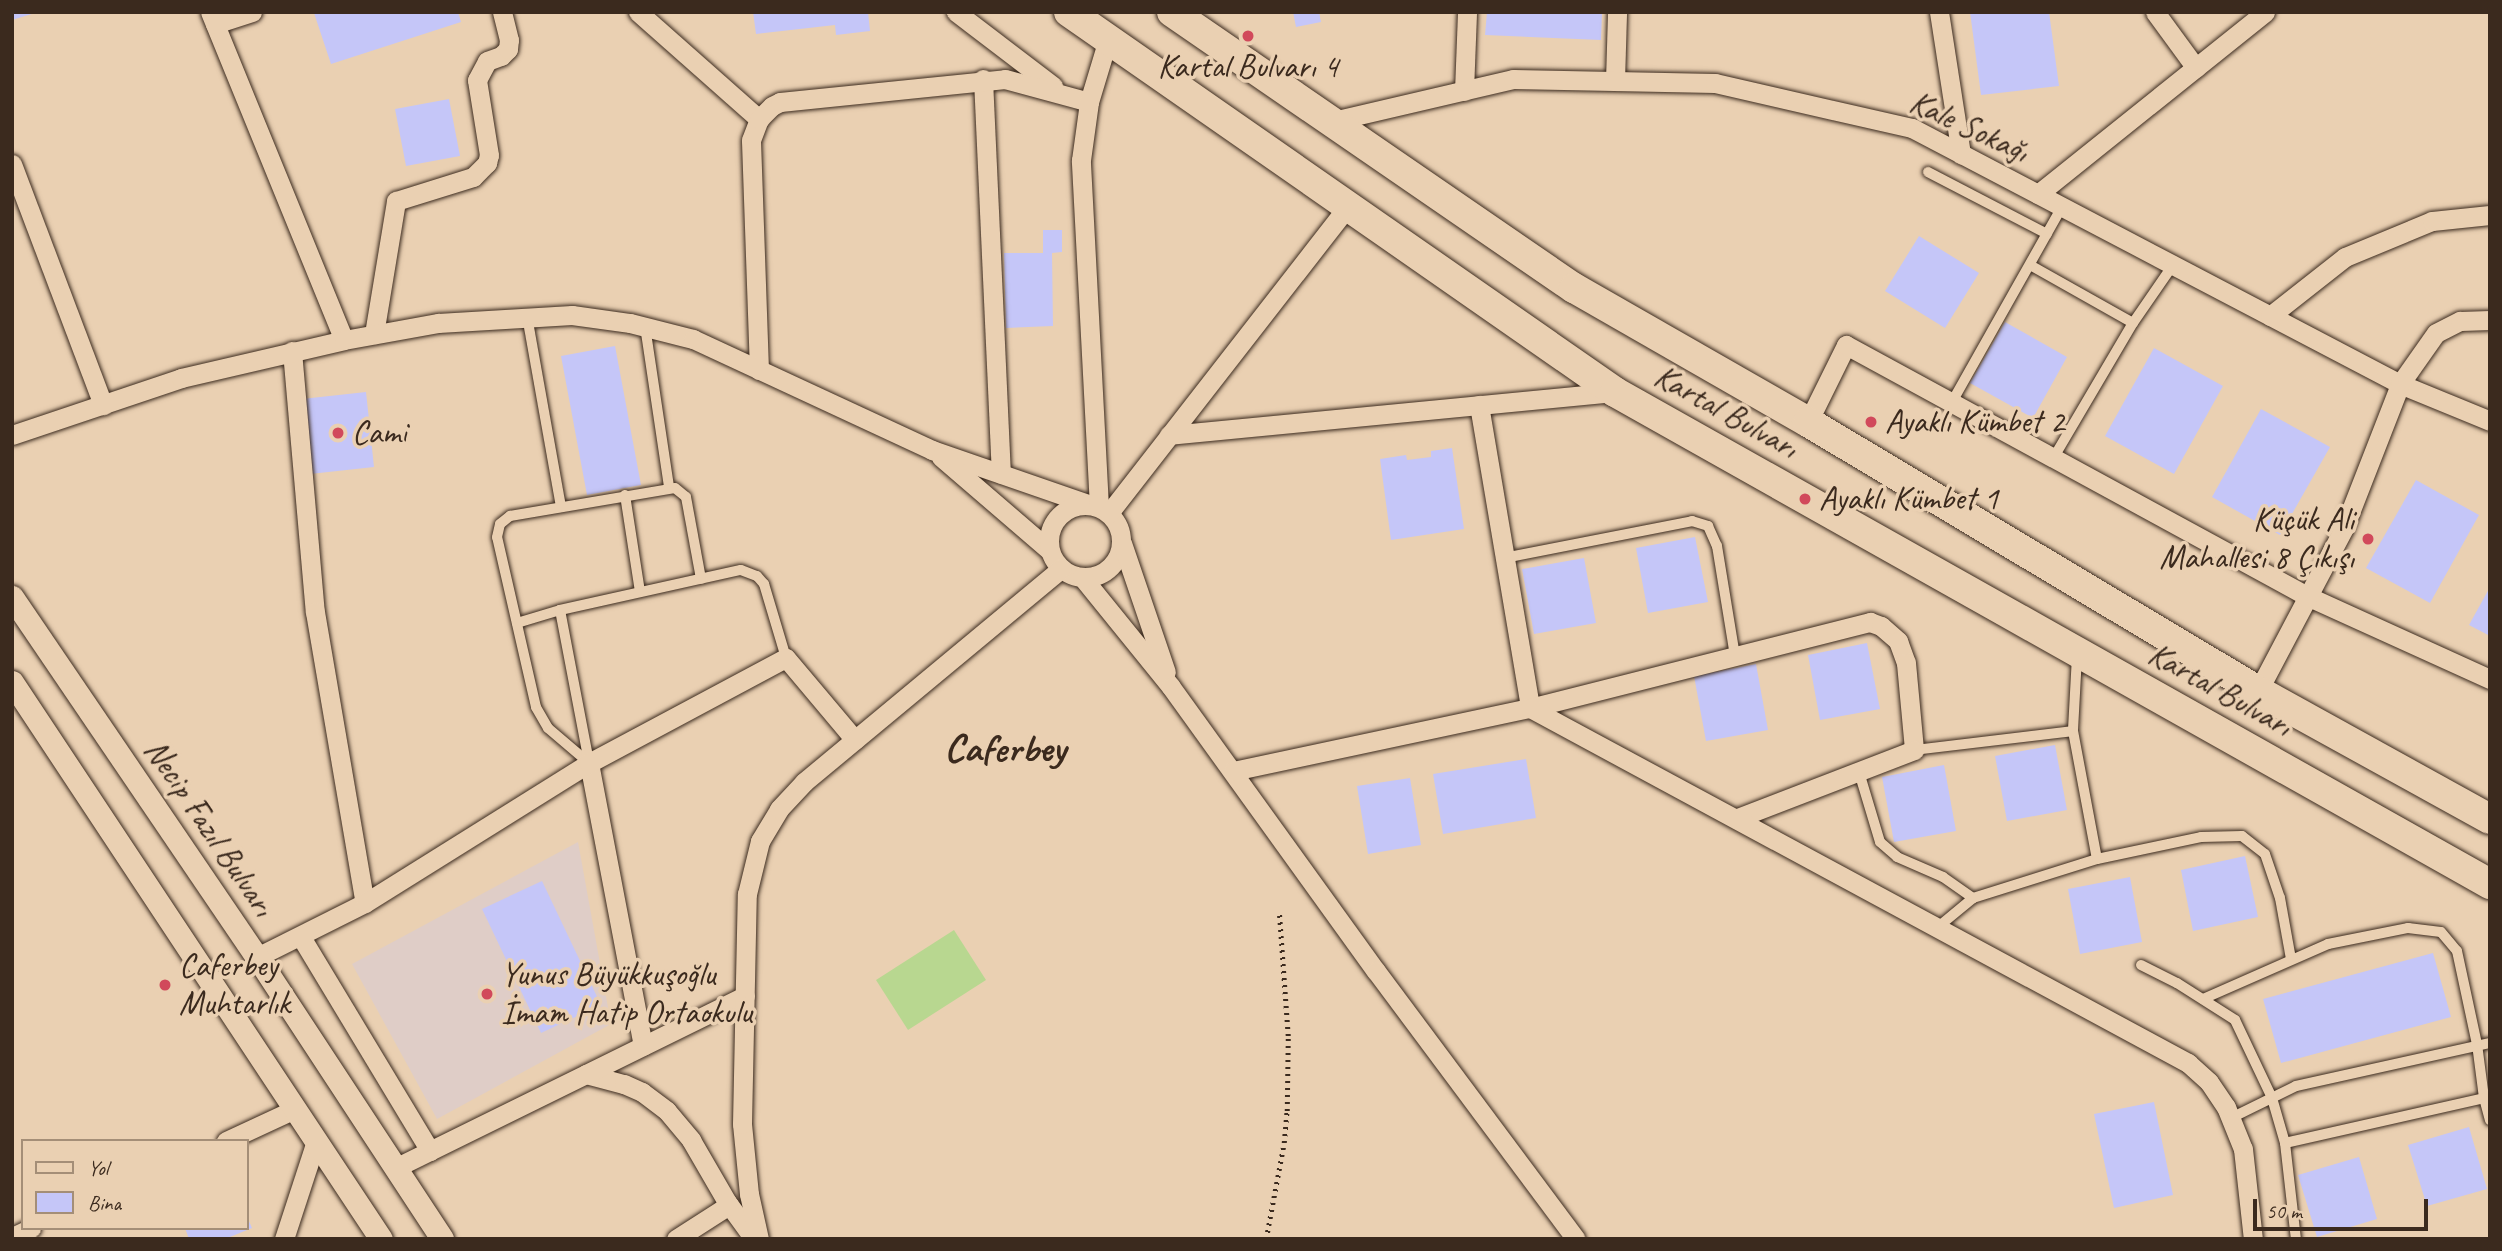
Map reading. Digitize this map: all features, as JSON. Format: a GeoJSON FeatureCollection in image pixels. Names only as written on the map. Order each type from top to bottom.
{"type":"FeatureCollection","features":[{"type":"Feature","properties":{"kind":"main road","name":"Kartal Bulvarı"},"geometry":{"type":"LineString","coordinates":[[1069,12],[1615,392],[2490,884]]}},
{"type":"Feature","properties":{"kind":"main road","name":"Kartal Bulvarı"},"geometry":{"type":"LineString","coordinates":[[1174,13],[1574,288],[1808,422],[2258,691],[2490,819]]}},
{"type":"Feature","properties":{"kind":"street"},"geometry":{"type":"LineString","coordinates":[[252,12],[212,18],[344,340]]}},
{"type":"Feature","properties":{"kind":"street"},"geometry":{"type":"LineString","coordinates":[[374,334],[396,201],[473,177],[487,163],[489,155],[477,80],[487,61],[502,56],[508,49],[509,40],[502,12]]}},
{"type":"Feature","properties":{"kind":"street"},"geometry":{"type":"LineString","coordinates":[[638,12],[759,119]]}},
{"type":"Feature","properties":{"kind":"street"},"geometry":{"type":"LineString","coordinates":[[956,12],[1061,92]]}},
{"type":"Feature","properties":{"kind":"street"},"geometry":{"type":"LineString","coordinates":[[1464,90],[1466,12]]}},
{"type":"Feature","properties":{"kind":"street"},"geometry":{"type":"LineString","coordinates":[[1615,81],[1617,12]]}},
{"type":"Feature","properties":{"kind":"street"},"geometry":{"type":"LineString","coordinates":[[1939,12],[1961,154]]}},
{"type":"Feature","properties":{"kind":"street"},"geometry":{"type":"LineString","coordinates":[[2155,12],[2196,68]]}},
{"type":"Feature","properties":{"kind":"street"},"geometry":{"type":"LineString","coordinates":[[2038,194],[2264,12]]}},
{"type":"Feature","properties":{"kind":"street"},"geometry":{"type":"LineString","coordinates":[[1098,508],[1081,186],[1088,102],[1108,39]]}},
{"type":"Feature","properties":{"kind":"street"},"geometry":{"type":"LineString","coordinates":[[983,79],[1001,474]]}},
{"type":"Feature","properties":{"kind":"street"},"geometry":{"type":"LineString","coordinates":[[759,370],[751,152],[759,119],[780,102],[983,79],[1005,79],[1061,92],[1088,102]]}},
{"type":"Feature","properties":{"kind":"street","name":"Kale Sokağı"},"geometry":{"type":"LineString","coordinates":[[1333,121],[1513,79],[1715,83],[1912,128],[2400,384],[2490,421]]}},
{"type":"Feature","properties":{"kind":"street"},"geometry":{"type":"LineString","coordinates":[[12,164],[103,405]]}},
{"type":"Feature","properties":{"kind":"street"},"geometry":{"type":"LineString","coordinates":[[1098,508],[1169,435],[1348,206]]}},
{"type":"Feature","properties":{"kind":"street"},"geometry":{"type":"LineString","coordinates":[[2270,316],[2344,257],[2432,222],[2490,215]]}},
{"type":"Feature","properties":{"kind":"street"},"geometry":{"type":"LineString","coordinates":[[12,435],[181,378],[374,334],[438,323],[527,316],[572,315],[645,326],[693,339],[932,450],[1098,508],[1121,532],[1122,543],[1171,687]]}},
{"type":"Feature","properties":{"kind":"street"},"geometry":{"type":"LineString","coordinates":[[2258,691],[2344,528],[2400,384],[2436,333],[2460,321],[2490,320]]}},
{"type":"Feature","properties":{"kind":"street"},"geometry":{"type":"LineString","coordinates":[[1808,422],[1846,345],[2307,596],[2490,679]]}},
{"type":"Feature","properties":{"kind":"street"},"geometry":{"type":"LineString","coordinates":[[292,351],[315,612],[365,903]]}},
{"type":"Feature","properties":{"kind":"street"},"geometry":{"type":"LineString","coordinates":[[1169,435],[1615,392]]}},
{"type":"Feature","properties":{"kind":"street"},"geometry":{"type":"LineString","coordinates":[[1479,405],[1530,708]]}},
{"type":"Feature","properties":{"kind":"street"},"geometry":{"type":"LineString","coordinates":[[932,450],[1049,550],[1061,569],[1083,577],[1171,687],[1376,971],[1576,1239]]}},
{"type":"Feature","properties":{"kind":"street"},"geometry":{"type":"LineString","coordinates":[[1049,550],[1048,538],[1057,517],[1076,505],[1098,508]]}},
{"type":"Feature","properties":{"kind":"street"},"geometry":{"type":"LineString","coordinates":[[1083,577],[1105,572],[1113,564],[1122,543]]}},
{"type":"Feature","properties":{"kind":"street"},"geometry":{"type":"LineString","coordinates":[[756,1239],[743,1137],[747,894],[760,841],[791,795],[1061,569]]}},
{"type":"Feature","properties":{"kind":"street","name":"Necip Fazıl Bulvarı"},"geometry":{"type":"LineString","coordinates":[[12,597],[257,957],[442,1239]]}},
{"type":"Feature","properties":{"kind":"street"},"geometry":{"type":"LineString","coordinates":[[1233,771],[1530,708],[1870,622],[1881,626],[1898,640],[1903,651],[1914,750],[1738,818]]}},
{"type":"Feature","properties":{"kind":"street"},"geometry":{"type":"LineString","coordinates":[[257,957],[365,903],[589,763],[786,658],[855,740]]}},
{"type":"Feature","properties":{"kind":"street"},"geometry":{"type":"LineString","coordinates":[[12,682],[381,1239]]}},
{"type":"Feature","properties":{"kind":"street"},"geometry":{"type":"LineString","coordinates":[[1530,708],[2188,1063],[2209,1082],[2231,1118],[2245,1160],[2253,1239]]}},
{"type":"Feature","properties":{"kind":"street"},"geometry":{"type":"LineString","coordinates":[[589,763],[643,1046]]}},
{"type":"Feature","properties":{"kind":"street"},"geometry":{"type":"LineString","coordinates":[[301,937],[430,1151]]}},
{"type":"Feature","properties":{"kind":"street"},"geometry":{"type":"LineString","coordinates":[[395,1168],[745,996]]}},
{"type":"Feature","properties":{"kind":"street"},"geometry":{"type":"LineString","coordinates":[[586,1074],[624,1084],[642,1092],[667,1111],[691,1140],[729,1205],[756,1239]]}},
{"type":"Feature","properties":{"kind":"street"},"geometry":{"type":"LineString","coordinates":[[230,1139],[295,1109]]}},
{"type":"Feature","properties":{"kind":"street"},"geometry":{"type":"LineString","coordinates":[[284,1239],[316,1141]]}},
{"type":"Feature","properties":{"kind":"street"},"geometry":{"type":"LineString","coordinates":[[676,1239],[729,1205]]}},
{"type":"Feature","properties":{"kind":"lane"},"geometry":{"type":"LineString","coordinates":[[1928,172],[2047,234]]}},
{"type":"Feature","properties":{"kind":"lane"},"geometry":{"type":"LineString","coordinates":[[1952,402],[2062,206]]}},
{"type":"Feature","properties":{"kind":"lane"},"geometry":{"type":"LineString","coordinates":[[2030,265],[2133,323]]}},
{"type":"Feature","properties":{"kind":"lane"},"geometry":{"type":"LineString","coordinates":[[2054,457],[2133,323],[2173,265]]}},
{"type":"Feature","properties":{"kind":"lane"},"geometry":{"type":"LineString","coordinates":[[527,316],[561,507]]}},
{"type":"Feature","properties":{"kind":"lane"},"geometry":{"type":"LineString","coordinates":[[645,326],[669,487]]}},
{"type":"Feature","properties":{"kind":"lane"},"geometry":{"type":"LineString","coordinates":[[589,763],[548,727],[536,708],[498,530],[510,516],[669,487],[680,491],[686,497],[701,579]]}},
{"type":"Feature","properties":{"kind":"lane"},"geometry":{"type":"LineString","coordinates":[[625,495],[640,592]]}},
{"type":"Feature","properties":{"kind":"lane"},"geometry":{"type":"LineString","coordinates":[[1504,558],[1692,521],[1708,526],[1717,546],[1735,656]]}},
{"type":"Feature","properties":{"kind":"lane"},"geometry":{"type":"LineString","coordinates":[[517,623],[560,610],[741,570],[757,576],[764,584],[786,658]]}},
{"type":"Feature","properties":{"kind":"lane"},"geometry":{"type":"LineString","coordinates":[[560,610],[589,763]]}},
{"type":"Feature","properties":{"kind":"lane"},"geometry":{"type":"LineString","coordinates":[[2077,652],[2073,731],[2097,859]]}},
{"type":"Feature","properties":{"kind":"lane"},"geometry":{"type":"LineString","coordinates":[[1914,750],[2073,731]]}},
{"type":"Feature","properties":{"kind":"lane"},"geometry":{"type":"LineString","coordinates":[[1859,772],[1880,842],[1897,857],[1942,877],[1973,898]]}},
{"type":"Feature","properties":{"kind":"lane"},"geometry":{"type":"LineString","coordinates":[[1938,927],[1973,898],[2097,859],[2201,837],[2242,836],[2265,854],[2280,898],[2291,959]]}},
{"type":"Feature","properties":{"kind":"lane"},"geometry":{"type":"LineString","coordinates":[[2203,999],[2328,944],[2408,928],[2441,932],[2457,951],[2490,1120]]}},
{"type":"Feature","properties":{"kind":"lane"},"geometry":{"type":"LineString","coordinates":[[2141,965],[2235,1020],[2272,1098],[2285,1143],[2296,1239]]}},
{"type":"Feature","properties":{"kind":"lane"},"geometry":{"type":"LineString","coordinates":[[2231,1118],[2297,1086],[2490,1043]]}},
{"type":"Feature","properties":{"kind":"lane"},"geometry":{"type":"LineString","coordinates":[[2285,1143],[2484,1098]]}},
{"type":"Feature","properties":{"kind":"path"},"geometry":{"type":"LineString","coordinates":[[1266,1239],[1287,1111],[1288,1036],[1279,911]]}},
{"type":"Feature","properties":{"kind":"shaded area","name":"Yunus Büyükkuşoğlu İmam Hatip Ortaokulu"},"geometry":{"type":"Polygon","coordinates":[[[578,842],[611,1024],[437,1119],[352,964],[578,842]]]}},
{"type":"Feature","properties":{"kind":"green space"},"geometry":{"type":"Polygon","coordinates":[[[954,930],[986,980],[908,1030],[876,980],[954,930]]]}},
{"type":"Feature","properties":{"kind":"building"},"geometry":{"type":"Polygon","coordinates":[[[12,12],[35,12],[35,13],[12,20],[12,12]]]}},
{"type":"Feature","properties":{"kind":"building"},"geometry":{"type":"Polygon","coordinates":[[[458,12],[461,22],[331,64],[314,13],[458,12]]]}},
{"type":"Feature","properties":{"kind":"building"},"geometry":{"type":"Polygon","coordinates":[[[753,12],[868,12],[870,31],[836,35],[835,25],[756,34],[753,12]]]}},
{"type":"Feature","properties":{"kind":"building"},"geometry":{"type":"Polygon","coordinates":[[[1293,12],[1319,12],[1321,22],[1296,27],[1293,12]]]}},
{"type":"Feature","properties":{"kind":"building"},"geometry":{"type":"Polygon","coordinates":[[[1487,12],[1602,12],[1601,40],[1485,35],[1487,12]]]}},
{"type":"Feature","properties":{"kind":"building"},"geometry":{"type":"Polygon","coordinates":[[[1970,12],[2049,12],[2059,86],[1981,95],[1970,12]]]}},
{"type":"Feature","properties":{"kind":"building"},"geometry":{"type":"Polygon","coordinates":[[[449,99],[460,156],[406,166],[395,109],[449,99]]]}},
{"type":"Feature","properties":{"kind":"building"},"geometry":{"type":"Polygon","coordinates":[[[1043,230],[1062,230],[1062,252],[1052,253],[1053,326],[1006,328],[1004,253],[1043,253],[1043,230]]]}},
{"type":"Feature","properties":{"kind":"building"},"geometry":{"type":"Polygon","coordinates":[[[1919,236],[1979,273],[1945,328],[1885,291],[1919,236]]]}},
{"type":"Feature","properties":{"kind":"building"},"geometry":{"type":"Polygon","coordinates":[[[2005,322],[2067,357],[2033,418],[1970,383],[2005,322]]]}},
{"type":"Feature","properties":{"kind":"building"},"geometry":{"type":"Polygon","coordinates":[[[615,346],[641,485],[587,495],[561,356],[615,346]]]}},
{"type":"Feature","properties":{"kind":"building"},"geometry":{"type":"Polygon","coordinates":[[[2154,348],[2223,386],[2174,474],[2105,436],[2154,348]]]}},
{"type":"Feature","properties":{"kind":"building","name":"Cami"},"geometry":{"type":"Polygon","coordinates":[[[366,392],[374,467],[310,474],[302,399],[366,392]]]}},
{"type":"Feature","properties":{"kind":"building"},"geometry":{"type":"Polygon","coordinates":[[[2261,409],[2330,447],[2280,535],[2212,497],[2261,409]]]}},
{"type":"Feature","properties":{"kind":"building"},"geometry":{"type":"Polygon","coordinates":[[[1452,448],[1464,529],[1391,540],[1380,459],[1406,455],[1407,460],[1431,457],[1431,451],[1452,448]]]}},
{"type":"Feature","properties":{"kind":"building"},"geometry":{"type":"Polygon","coordinates":[[[2416,480],[2479,515],[2430,603],[2366,568],[2416,480]]]}},
{"type":"Feature","properties":{"kind":"building"},"geometry":{"type":"Polygon","coordinates":[[[1695,537],[1708,602],[1648,613],[1636,548],[1695,537]]]}},
{"type":"Feature","properties":{"kind":"building"},"geometry":{"type":"Polygon","coordinates":[[[1584,558],[1596,623],[1534,634],[1522,569],[1584,558]]]}},
{"type":"Feature","properties":{"kind":"building"},"geometry":{"type":"Polygon","coordinates":[[[2490,587],[2490,636],[2469,625],[2490,587]]]}},
{"type":"Feature","properties":{"kind":"building"},"geometry":{"type":"Polygon","coordinates":[[[1867,643],[1880,709],[1820,720],[1808,655],[1867,643]]]}},
{"type":"Feature","properties":{"kind":"building"},"geometry":{"type":"Polygon","coordinates":[[[1756,664],[1768,730],[1706,741],[1694,676],[1756,664]]]}},
{"type":"Feature","properties":{"kind":"building"},"geometry":{"type":"Polygon","coordinates":[[[2055,745],[2067,810],[2007,821],[1995,756],[2055,745]]]}},
{"type":"Feature","properties":{"kind":"building"},"geometry":{"type":"Polygon","coordinates":[[[1526,759],[1536,818],[1443,834],[1433,774],[1526,759]]]}},
{"type":"Feature","properties":{"kind":"building"},"geometry":{"type":"Polygon","coordinates":[[[1944,765],[1956,831],[1894,842],[1882,777],[1944,765]]]}},
{"type":"Feature","properties":{"kind":"building"},"geometry":{"type":"Polygon","coordinates":[[[1410,778],[1421,845],[1368,854],[1357,786],[1410,778]]]}},
{"type":"Feature","properties":{"kind":"building"},"geometry":{"type":"Polygon","coordinates":[[[2245,856],[2258,917],[2193,931],[2181,870],[2245,856]]]}},
{"type":"Feature","properties":{"kind":"building"},"geometry":{"type":"Polygon","coordinates":[[[2130,877],[2142,942],[2080,954],[2068,889],[2130,877]]]}},
{"type":"Feature","properties":{"kind":"building"},"geometry":{"type":"Polygon","coordinates":[[[542,881],[601,1005],[541,1033],[482,909],[542,881]]]}},
{"type":"Feature","properties":{"kind":"building"},"geometry":{"type":"Polygon","coordinates":[[[2433,953],[2451,1017],[2281,1063],[2263,999],[2433,953]]]}},
{"type":"Feature","properties":{"kind":"building"},"geometry":{"type":"Polygon","coordinates":[[[2154,1102],[2173,1195],[2114,1208],[2094,1114],[2154,1102]]]}},
{"type":"Feature","properties":{"kind":"building"},"geometry":{"type":"Polygon","coordinates":[[[2469,1127],[2487,1189],[2427,1206],[2408,1145],[2469,1127]]]}},
{"type":"Feature","properties":{"kind":"building"},"geometry":{"type":"Polygon","coordinates":[[[2359,1157],[2377,1219],[2317,1237],[2298,1175],[2359,1157]]]}},
{"type":"Feature","properties":{"kind":"building"},"geometry":{"type":"Polygon","coordinates":[[[186,1230],[247,1230],[225,1239],[189,1239],[186,1230]]]}},
{"type":"Feature","properties":{"kind":"place","name":"Kartal Bulvarı 4"},"geometry":{"type":"Point","coordinates":[1248,36]}},
{"type":"Feature","properties":{"kind":"place","name":"Ayaklı Kümbet 2"},"geometry":{"type":"Point","coordinates":[1871,422]}},
{"type":"Feature","properties":{"kind":"place","name":"Cami"},"geometry":{"type":"Point","coordinates":[338,433]}},
{"type":"Feature","properties":{"kind":"place","name":"Ayaklı Kümbet 1"},"geometry":{"type":"Point","coordinates":[1805,499]}},
{"type":"Feature","properties":{"kind":"place","name":"Küçük Ali Mahallesi 8 Çıkışı"},"geometry":{"type":"Point","coordinates":[2368,539]}},
{"type":"Feature","properties":{"kind":"place","name":"Caferbey Muhtarlık"},"geometry":{"type":"Point","coordinates":[165,985]}},
{"type":"Feature","properties":{"kind":"place","name":"Yunus Büyükkuşoğlu İmam Hatip Ortaokulu"},"geometry":{"type":"Point","coordinates":[487,994]}},
{"type":"Feature","properties":{"kind":"district","name":"Caferbey"},"geometry":{"type":"Point","coordinates":[1005,748]}}]}
